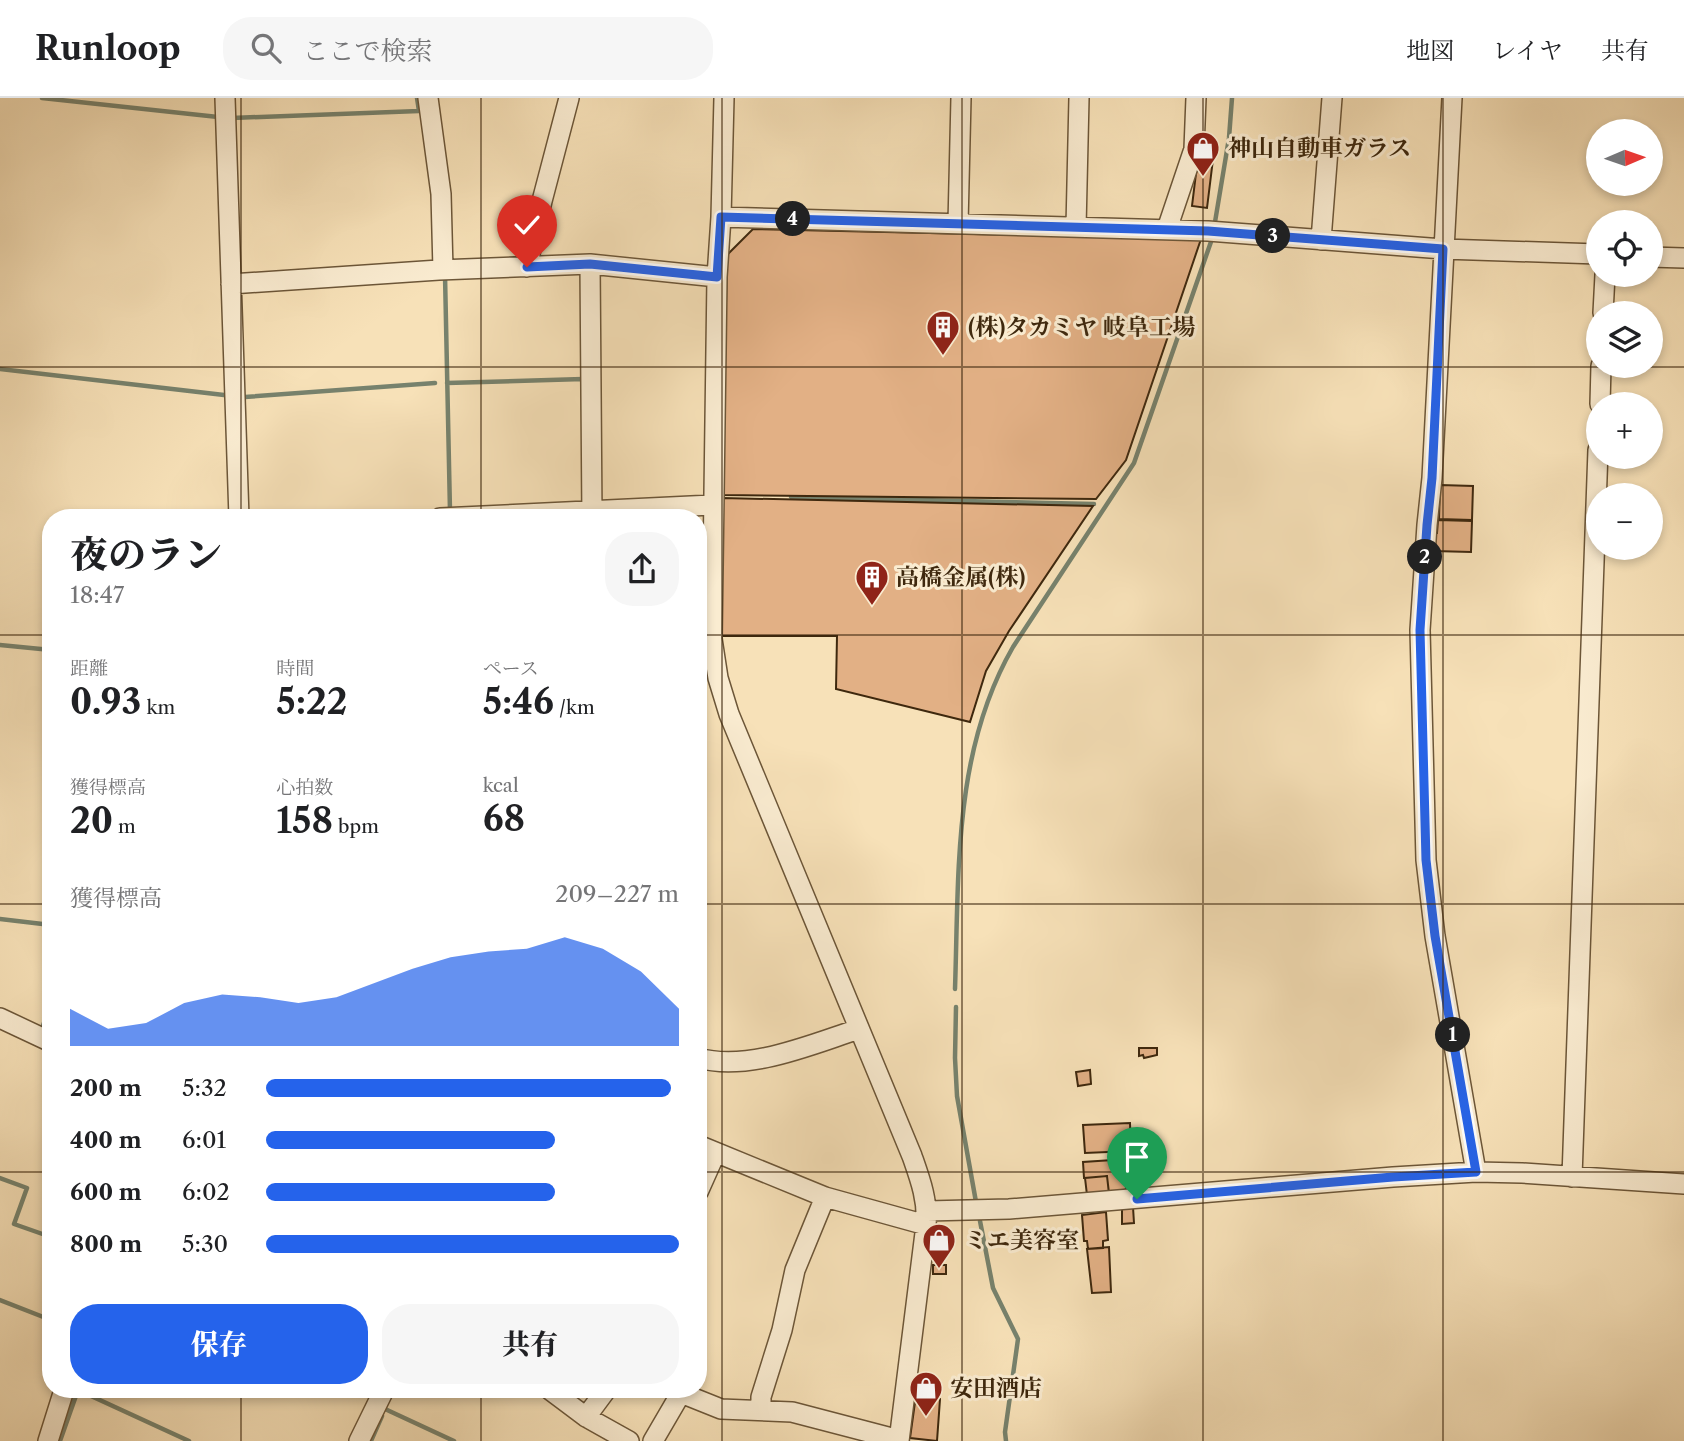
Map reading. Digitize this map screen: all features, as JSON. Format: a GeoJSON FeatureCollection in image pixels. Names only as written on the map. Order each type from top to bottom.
{"type":"FeatureCollection","features":[{"type":"Feature","properties":{"kind":"street"},"geometry":{"type":"LineString","coordinates":[[225,98],[239,509]]}},
{"type":"Feature","properties":{"kind":"street"},"geometry":{"type":"LineString","coordinates":[[428,98],[442,194],[443,270]]}},
{"type":"Feature","properties":{"kind":"street"},"geometry":{"type":"LineString","coordinates":[[527,267],[569,98]]}},
{"type":"Feature","properties":{"kind":"street"},"geometry":{"type":"LineString","coordinates":[[694,1398],[721,1409],[792,1412],[899,1441],[927,1218],[923,1190],[912,1156],[729,714],[718,678],[712,639],[712,505],[724,98]]}},
{"type":"Feature","properties":{"kind":"street"},"geometry":{"type":"LineString","coordinates":[[958,224],[961,98]]}},
{"type":"Feature","properties":{"kind":"street"},"geometry":{"type":"LineString","coordinates":[[1076,227],[1079,98]]}},
{"type":"Feature","properties":{"kind":"street"},"geometry":{"type":"LineString","coordinates":[[1167,229],[1194,149],[1196,98]]}},
{"type":"Feature","properties":{"kind":"street"},"geometry":{"type":"LineString","coordinates":[[1321,240],[1332,98]]}},
{"type":"Feature","properties":{"kind":"street"},"geometry":{"type":"LineString","coordinates":[[1452,98],[1432,478],[1420,630],[1426,860],[1435,936],[1476,1172]]}},
{"type":"Feature","properties":{"kind":"street"},"geometry":{"type":"LineString","coordinates":[[721,217],[1167,229],[1443,249],[1586,254]]}},
{"type":"Feature","properties":{"kind":"street"},"geometry":{"type":"LineString","coordinates":[[1663,257],[1684,258]]}},
{"type":"Feature","properties":{"kind":"street"},"geometry":{"type":"LineString","coordinates":[[231,284],[443,270],[590,264],[717,277]]}},
{"type":"Feature","properties":{"kind":"street"},"geometry":{"type":"LineString","coordinates":[[590,264],[592,509]]}},
{"type":"Feature","properties":{"kind":"street"},"geometry":{"type":"LineString","coordinates":[[1572,1177],[1597,469]]}},
{"type":"Feature","properties":{"kind":"street"},"geometry":{"type":"LineString","coordinates":[[664,509],[712,505]]}},
{"type":"Feature","properties":{"kind":"street"},"geometry":{"type":"LineString","coordinates":[[0,1018],[42,1037]]}},
{"type":"Feature","properties":{"kind":"street"},"geometry":{"type":"LineString","coordinates":[[707,1059],[719,1061],[772,1056],[859,1029]]}},
{"type":"Feature","properties":{"kind":"street"},"geometry":{"type":"LineString","coordinates":[[707,1150],[825,1197],[927,1218],[1009,1209],[1476,1172],[1684,1184]]}},
{"type":"Feature","properties":{"kind":"street"},"geometry":{"type":"LineString","coordinates":[[761,1410],[761,1397],[782,1330],[794,1270],[825,1197]]}},
{"type":"Feature","properties":{"kind":"street"},"geometry":{"type":"LineString","coordinates":[[48,1441],[61,1398]]}},
{"type":"Feature","properties":{"kind":"street"},"geometry":{"type":"LineString","coordinates":[[359,1441],[380,1398]]}},
{"type":"Feature","properties":{"kind":"street"},"geometry":{"type":"LineString","coordinates":[[561,1398],[586,1417],[629,1441]]}},
{"type":"Feature","properties":{"kind":"street"},"geometry":{"type":"LineString","coordinates":[[586,1417],[600,1398]]}},
{"type":"Feature","properties":{"kind":"street"},"geometry":{"type":"LineString","coordinates":[[653,1441],[678,1398]]}},
{"type":"Feature","properties":{"kind":"building","name":"神山自動車ガラス"},"geometry":{"type":"Polygon","coordinates":[[[1199,149],[1214,151],[1207,208],[1192,206],[1199,149]]]}},
{"type":"Feature","properties":{"kind":"building","name":"(株)タカミヤ 岐阜工場"},"geometry":{"type":"Polygon","coordinates":[[[753,229],[1201,239],[1126,460],[1096,499],[722,495],[727,255],[753,229]]]}},
{"type":"Feature","properties":{"kind":"building"},"geometry":{"type":"Polygon","coordinates":[[[1440,485],[1473,486],[1472,520],[1439,519],[1440,485]]]}},
{"type":"Feature","properties":{"kind":"building","name":"高橋金属(株)"},"geometry":{"type":"Polygon","coordinates":[[[722,498],[1093,506],[1009,631],[986,671],[970,722],[836,689],[837,636],[719,636],[722,498]]]}},
{"type":"Feature","properties":{"kind":"building"},"geometry":{"type":"Polygon","coordinates":[[[1438,520],[1472,521],[1471,552],[1434,551],[1433,533],[1437,533],[1438,520]]]}},
{"type":"Feature","properties":{"kind":"building"},"geometry":{"type":"Polygon","coordinates":[[[1139,1048],[1157,1048],[1157,1055],[1144,1058],[1143,1055],[1139,1056],[1139,1048]]]}},
{"type":"Feature","properties":{"kind":"building"},"geometry":{"type":"Polygon","coordinates":[[[1090,1070],[1091,1084],[1078,1086],[1076,1072],[1090,1070]]]}},
{"type":"Feature","properties":{"kind":"building"},"geometry":{"type":"Polygon","coordinates":[[[1130,1123],[1131,1151],[1085,1153],[1083,1125],[1130,1123]]]}},
{"type":"Feature","properties":{"kind":"building"},"geometry":{"type":"Polygon","coordinates":[[[1128,1159],[1129,1175],[1125,1192],[1109,1193],[1107,1176],[1084,1178],[1083,1162],[1128,1159]]]}},
{"type":"Feature","properties":{"kind":"building"},"geometry":{"type":"Polygon","coordinates":[[[1107,1176],[1109,1194],[1087,1195],[1085,1178],[1107,1176]]]}},
{"type":"Feature","properties":{"kind":"building"},"geometry":{"type":"Polygon","coordinates":[[[1122,1207],[1133,1207],[1134,1223],[1122,1224],[1122,1207]]]}},
{"type":"Feature","properties":{"kind":"building"},"geometry":{"type":"Polygon","coordinates":[[[1106,1212],[1108,1240],[1103,1241],[1103,1248],[1088,1249],[1087,1241],[1084,1241],[1082,1215],[1106,1212]]]}},
{"type":"Feature","properties":{"kind":"building"},"geometry":{"type":"Polygon","coordinates":[[[1109,1247],[1111,1292],[1092,1293],[1087,1249],[1109,1247]]]}},
{"type":"Feature","properties":{"kind":"building","name":"ミエ美容室"},"geometry":{"type":"Polygon","coordinates":[[[933,1265],[946,1265],[946,1274],[933,1274],[933,1265]]]}},
{"type":"Feature","properties":{"kind":"building","name":"安田酒店"},"geometry":{"type":"Polygon","coordinates":[[[916,1395],[940,1399],[937,1441],[910,1438],[916,1395]]]}},
{"type":"Feature","properties":{"kind":"waterway"},"geometry":{"type":"LineString","coordinates":[[42,98],[218,117]]}},
{"type":"Feature","properties":{"kind":"waterway"},"geometry":{"type":"LineString","coordinates":[[232,118],[419,111],[417,98]]}},
{"type":"Feature","properties":{"kind":"waterway"},"geometry":{"type":"LineString","coordinates":[[1214,228],[1229,138],[1232,98]]}},
{"type":"Feature","properties":{"kind":"waterway"},"geometry":{"type":"LineString","coordinates":[[955,989],[963,813],[969,770],[993,687],[1013,647],[1134,463],[1213,236]]}},
{"type":"Feature","properties":{"kind":"waterway"},"geometry":{"type":"LineString","coordinates":[[445,275],[450,509]]}},
{"type":"Feature","properties":{"kind":"waterway"},"geometry":{"type":"LineString","coordinates":[[0,369],[224,395]]}},
{"type":"Feature","properties":{"kind":"waterway"},"geometry":{"type":"LineString","coordinates":[[447,383],[583,379],[583,382]]}},
{"type":"Feature","properties":{"kind":"waterway"},"geometry":{"type":"LineString","coordinates":[[245,397],[435,383]]}},
{"type":"Feature","properties":{"kind":"waterway"},"geometry":{"type":"LineString","coordinates":[[791,497],[1094,504]]}},
{"type":"Feature","properties":{"kind":"waterway"},"geometry":{"type":"LineString","coordinates":[[0,645],[42,649]]}},
{"type":"Feature","properties":{"kind":"waterway"},"geometry":{"type":"LineString","coordinates":[[0,919],[42,924]]}},
{"type":"Feature","properties":{"kind":"waterway"},"geometry":{"type":"LineString","coordinates":[[956,1007],[957,1096],[976,1202]]}},
{"type":"Feature","properties":{"kind":"waterway"},"geometry":{"type":"LineString","coordinates":[[0,1178],[27,1188],[14,1224],[42,1234]]}},
{"type":"Feature","properties":{"kind":"waterway"},"geometry":{"type":"LineString","coordinates":[[980,1221],[993,1288],[1018,1339],[1006,1441]]}},
{"type":"Feature","properties":{"kind":"waterway"},"geometry":{"type":"LineString","coordinates":[[0,1300],[42,1316]]}},
{"type":"Feature","properties":{"kind":"waterway"},"geometry":{"type":"LineString","coordinates":[[60,1441],[75,1398]]}},
{"type":"Feature","properties":{"kind":"waterway"},"geometry":{"type":"LineString","coordinates":[[95,1398],[189,1441]]}},
{"type":"Feature","properties":{"kind":"waterway"},"geometry":{"type":"LineString","coordinates":[[385,1409],[454,1441]]}},
{"type":"Feature","properties":{"kind":"waterway"},"geometry":{"type":"LineString","coordinates":[[371,1441],[382,1416]]}},
{"type":"Feature","properties":{"kind":"place","name":"神山自動車ガラス"},"geometry":{"type":"Point","coordinates":[1203,178]}},
{"type":"Feature","properties":{"kind":"place","name":"(株)タカミヤ 岐阜工場"},"geometry":{"type":"Point","coordinates":[943,357]}},
{"type":"Feature","properties":{"kind":"place","name":"高橋金属(株)"},"geometry":{"type":"Point","coordinates":[872,607]}},
{"type":"Feature","properties":{"kind":"place","name":"ミエ美容室"},"geometry":{"type":"Point","coordinates":[939,1270]}},
{"type":"Feature","properties":{"kind":"place","name":"安田酒店"},"geometry":{"type":"Point","coordinates":[926,1418]}},
{"type":"Feature","properties":{"kind":"route"},"geometry":{"type":"LineString","coordinates":[[527,267],[590,264],[717,277],[721,217],[1208,231],[1443,249],[1432,478],[1420,630],[1426,860],[1435,936],[1476,1172],[1137,1199]]}}]}
